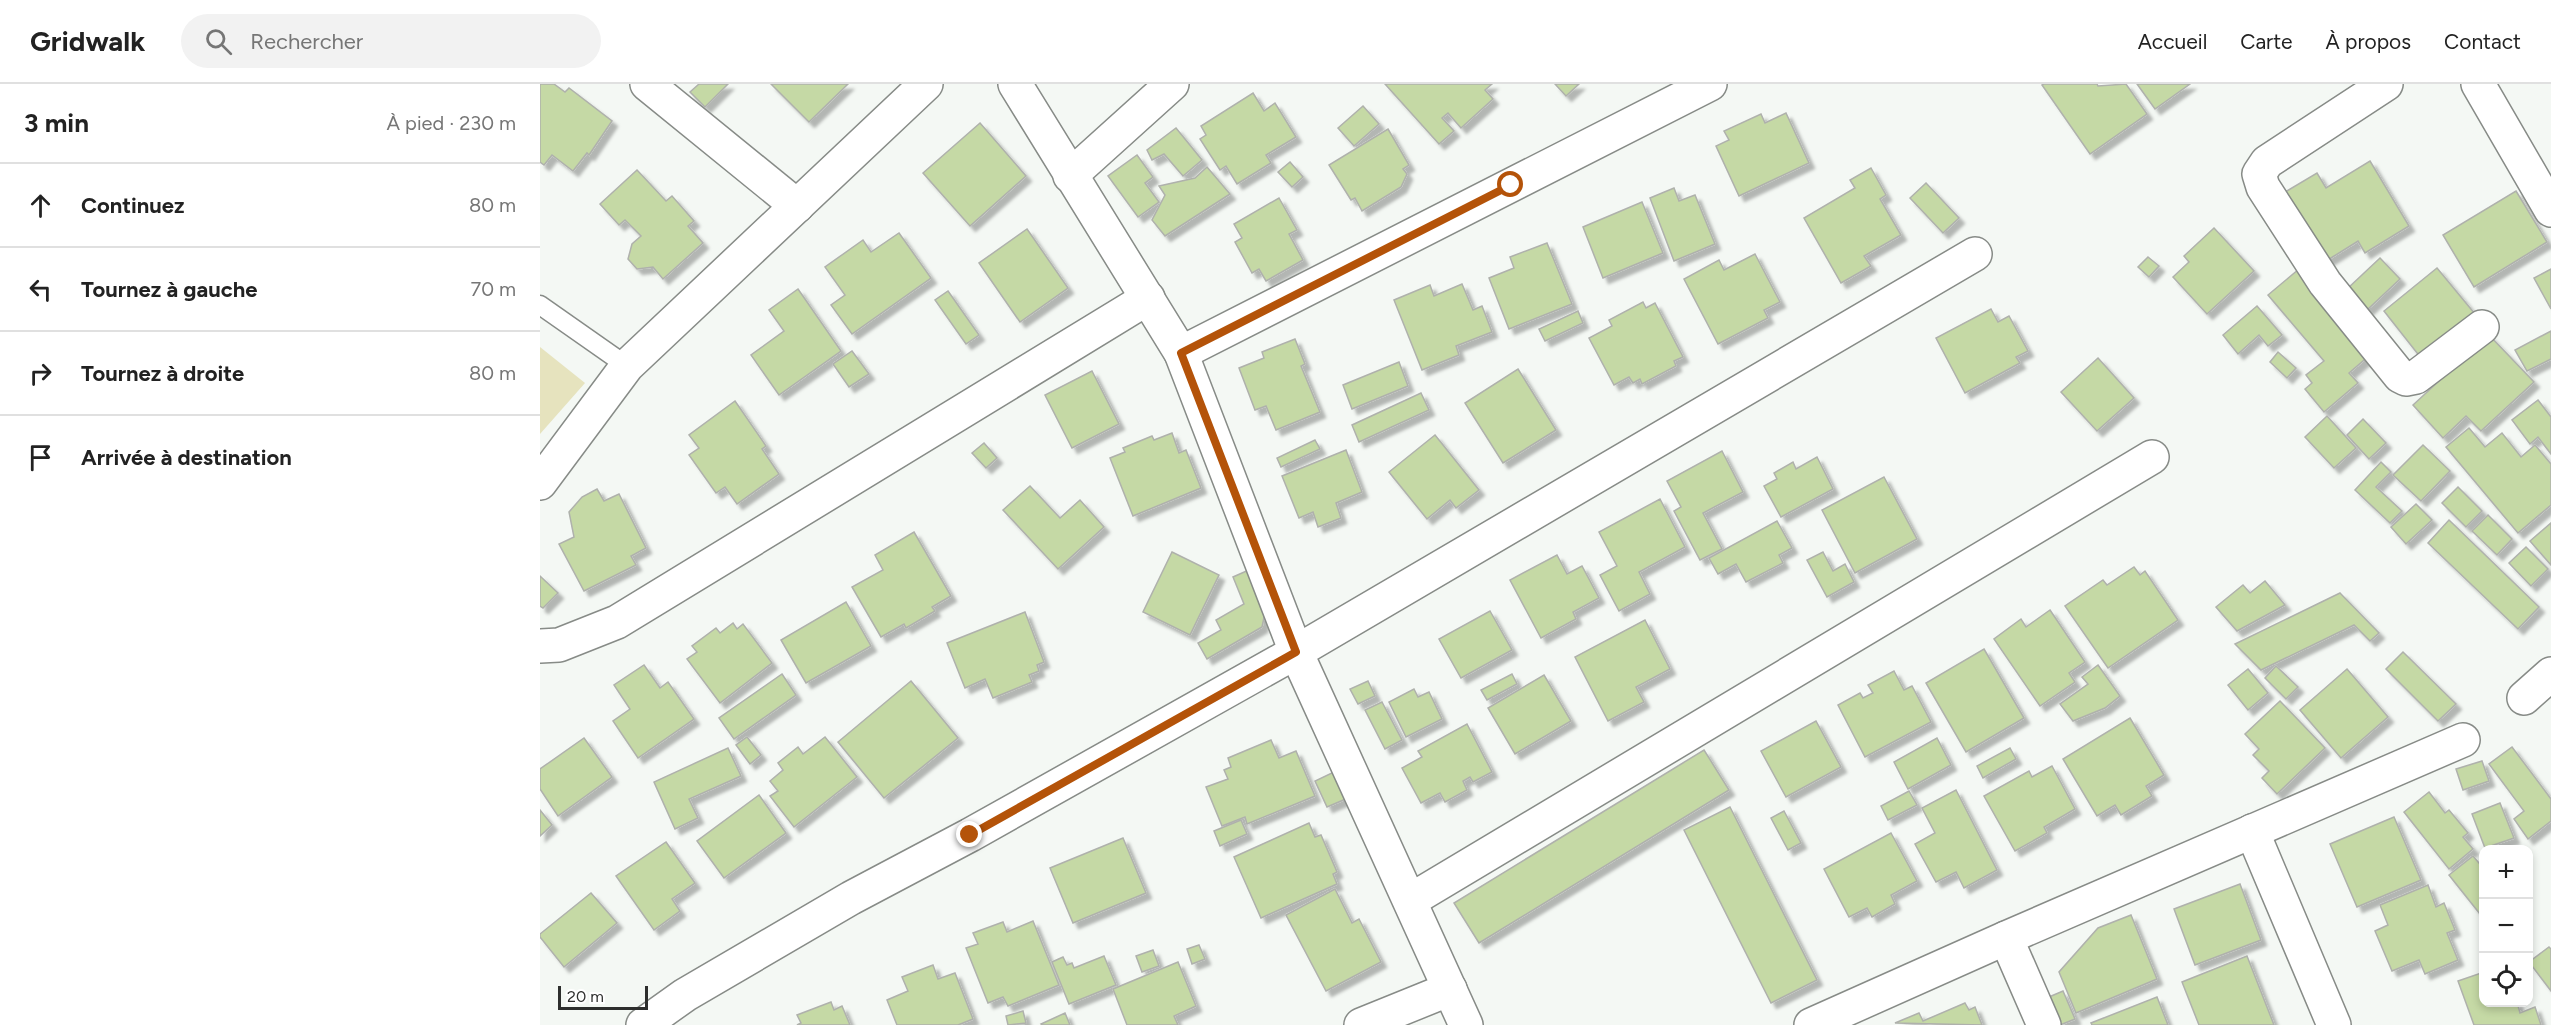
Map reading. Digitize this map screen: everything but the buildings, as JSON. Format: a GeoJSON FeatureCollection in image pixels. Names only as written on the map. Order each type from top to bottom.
{"type":"FeatureCollection","features":[{"type":"Feature","properties":{"kind":"street"},"geometry":{"type":"LineString","coordinates":[[647,84],[797,206]]}},
{"type":"Feature","properties":{"kind":"street"},"geometry":{"type":"LineString","coordinates":[[540,483],[627,366],[926,84]]}},
{"type":"Feature","properties":{"kind":"street"},"geometry":{"type":"LineString","coordinates":[[1015,84],[1181,353],[1296,652],[1466,1025]]}},
{"type":"Feature","properties":{"kind":"street"},"geometry":{"type":"LineString","coordinates":[[1070,176],[1172,84]]}},
{"type":"Feature","properties":{"kind":"street"},"geometry":{"type":"LineString","coordinates":[[1181,353],[1710,84]]}},
{"type":"Feature","properties":{"kind":"street"},"geometry":{"type":"LineString","coordinates":[[2386,84],[2267,162],[2259,174],[2263,187],[2325,283],[2400,376],[2406,379],[2416,377],[2482,327]]}},
{"type":"Feature","properties":{"kind":"street"},"geometry":{"type":"LineString","coordinates":[[2478,84],[2551,210]]}},
{"type":"Feature","properties":{"kind":"street"},"geometry":{"type":"LineString","coordinates":[[643,1025],[685,995],[851,898],[970,835],[1296,652],[1975,254]]}},
{"type":"Feature","properties":{"kind":"street"},"geometry":{"type":"LineString","coordinates":[[540,646],[560,645],[617,622],[1148,298]]}},
{"type":"Feature","properties":{"kind":"street"},"geometry":{"type":"LineString","coordinates":[[1411,900],[2152,457]]}},
{"type":"Feature","properties":{"kind":"street"},"geometry":{"type":"LineString","coordinates":[[2524,698],[2551,674]]}},
{"type":"Feature","properties":{"kind":"street"},"geometry":{"type":"LineString","coordinates":[[1811,1025],[2463,740]]}},
{"type":"Feature","properties":{"kind":"street"},"geometry":{"type":"LineString","coordinates":[[2252,831],[2334,1025]]}},
{"type":"Feature","properties":{"kind":"street"},"geometry":{"type":"LineString","coordinates":[[2006,938],[2044,1025]]}},
{"type":"Feature","properties":{"kind":"street"},"geometry":{"type":"LineString","coordinates":[[1361,1025],[1450,989]]}},
{"type":"Feature","properties":{"kind":"lane"},"geometry":{"type":"LineString","coordinates":[[540,305],[627,366]]}},
{"type":"Feature","properties":{"kind":"shaded area"},"geometry":{"type":"Polygon","coordinates":[[[540,347],[585,383],[540,434],[540,347]]]}},
{"type":"Feature","properties":{"kind":"route"},"geometry":{"type":"LineString","coordinates":[[970,835],[1296,652],[1181,353],[1511,185]]}}]}
